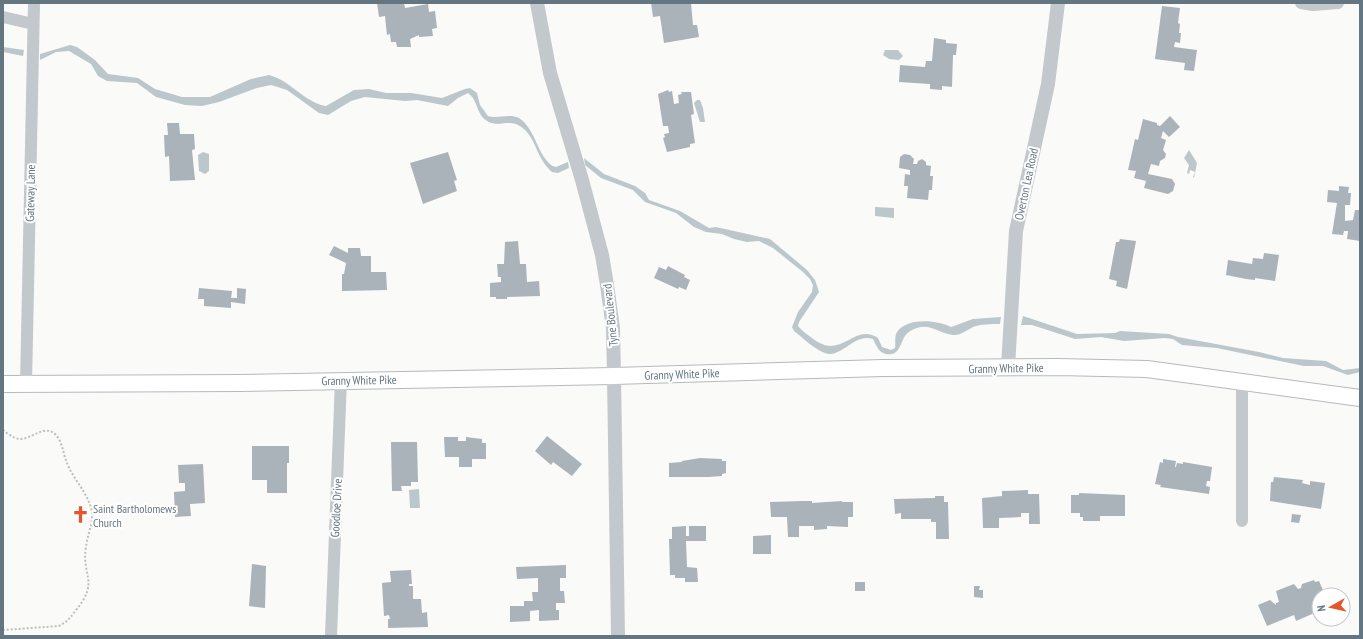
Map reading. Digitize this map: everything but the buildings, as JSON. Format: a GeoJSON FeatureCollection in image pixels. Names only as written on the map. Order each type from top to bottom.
{"type":"FeatureCollection","features":[{"type":"Feature","properties":{"kind":"main road","name":"Granny White Pike"},"geometry":{"type":"LineString","coordinates":[[3,384],[239,383],[614,376],[884,368],[1058,367],[1147,370],[1242,381],[1360,398]]}},
{"type":"Feature","properties":{"kind":"street","name":"Gateway Lane"},"geometry":{"type":"LineString","coordinates":[[26,384],[34,3]]}},
{"type":"Feature","properties":{"kind":"street","name":"Tyne Boulevard"},"geometry":{"type":"LineString","coordinates":[[537,3],[552,79],[582,180],[605,268],[612,328],[614,376],[618,636]]}},
{"type":"Feature","properties":{"kind":"street","name":"Overton Lea Road"},"geometry":{"type":"LineString","coordinates":[[1008,367],[1016,231],[1046,92],[1058,3]]}},
{"type":"Feature","properties":{"kind":"street"},"geometry":{"type":"LineString","coordinates":[[1301,3],[1313,5],[1338,3]]}},
{"type":"Feature","properties":{"kind":"street"},"geometry":{"type":"LineString","coordinates":[[3,17],[33,24]]}},
{"type":"Feature","properties":{"kind":"street","name":"Goodloe Drive"},"geometry":{"type":"LineString","coordinates":[[330,636],[340,380]]}},
{"type":"Feature","properties":{"kind":"street"},"geometry":{"type":"LineString","coordinates":[[1242,381],[1242,521]]}},
{"type":"Feature","properties":{"kind":"path"},"geometry":{"type":"LineString","coordinates":[[3,430],[17,439],[27,438],[43,431],[51,432],[57,436],[70,470],[92,509],[92,517],[86,547],[87,597],[66,622],[59,626],[3,630]]}},
{"type":"Feature","properties":{"kind":"shaded area"},"geometry":{"type":"Polygon","coordinates":[[[70,45],[77,47],[95,60],[108,74],[138,78],[155,89],[182,97],[210,97],[251,79],[269,75],[284,82],[311,101],[326,106],[354,90],[369,89],[386,93],[411,93],[442,98],[470,88],[477,93],[480,105],[488,116],[511,116],[519,118],[530,129],[545,159],[550,164],[556,167],[568,162],[569,168],[558,173],[552,172],[543,161],[532,139],[525,130],[515,124],[497,124],[487,121],[483,118],[474,99],[468,93],[458,98],[448,106],[417,100],[405,101],[365,97],[351,101],[328,115],[319,113],[287,90],[271,85],[257,88],[219,102],[202,106],[185,105],[156,97],[137,83],[107,81],[98,76],[91,64],[69,51],[56,52],[40,60],[40,54],[70,45]]]}},
{"type":"Feature","properties":{"kind":"shaded area"},"geometry":{"type":"Polygon","coordinates":[[[3,47],[24,50],[23,56],[3,52],[3,47]]]}},
{"type":"Feature","properties":{"kind":"shaded area"},"geometry":{"type":"Polygon","coordinates":[[[885,50],[898,50],[903,56],[899,60],[889,59],[883,55],[885,50]]]}},
{"type":"Feature","properties":{"kind":"shaded area"},"geometry":{"type":"Polygon","coordinates":[[[697,100],[700,100],[703,108],[705,122],[700,122],[694,103],[697,100]]]}},
{"type":"Feature","properties":{"kind":"shaded area"},"geometry":{"type":"Polygon","coordinates":[[[1189,150],[1197,163],[1194,178],[1195,172],[1190,170],[1189,174],[1187,173],[1189,165],[1184,158],[1189,150]]]}},
{"type":"Feature","properties":{"kind":"shaded area"},"geometry":{"type":"Polygon","coordinates":[[[203,152],[209,154],[209,171],[205,174],[199,171],[198,155],[203,152]]]}},
{"type":"Feature","properties":{"kind":"shaded area"},"geometry":{"type":"Polygon","coordinates":[[[584,158],[604,174],[635,186],[645,193],[649,200],[680,211],[709,228],[716,227],[770,239],[807,270],[815,280],[819,292],[799,322],[798,326],[822,344],[831,346],[854,337],[869,334],[878,338],[882,347],[891,350],[895,348],[897,332],[902,327],[915,322],[931,322],[951,327],[973,319],[1001,317],[1000,324],[976,326],[956,335],[948,334],[929,327],[918,328],[908,333],[896,352],[892,354],[881,352],[873,339],[866,338],[854,342],[837,352],[831,354],[825,353],[809,343],[794,331],[792,327],[798,312],[812,292],[813,285],[810,279],[803,272],[773,248],[759,241],[747,242],[722,234],[706,232],[694,227],[676,213],[645,202],[633,190],[601,178],[585,165],[584,158]]]}},
{"type":"Feature","properties":{"kind":"shaded area"},"geometry":{"type":"Polygon","coordinates":[[[875,207],[894,208],[894,218],[875,216],[875,207]]]}},
{"type":"Feature","properties":{"kind":"shaded area"},"geometry":{"type":"Polygon","coordinates":[[[1023,316],[1077,334],[1115,333],[1120,331],[1169,334],[1283,358],[1326,361],[1343,370],[1360,368],[1360,372],[1348,375],[1323,366],[1304,366],[1217,348],[1182,345],[1173,339],[1165,338],[1124,341],[1101,337],[1075,339],[1032,325],[1021,325],[1023,316]]]}},
{"type":"Feature","properties":{"kind":"shaded area"},"geometry":{"type":"Polygon","coordinates":[[[419,489],[420,508],[410,508],[409,490],[419,489]]]}},
{"type":"Feature","properties":{"kind":"place","name":"Saint Bartholomews Church"},"geometry":{"type":"Point","coordinates":[80,515]}}]}
